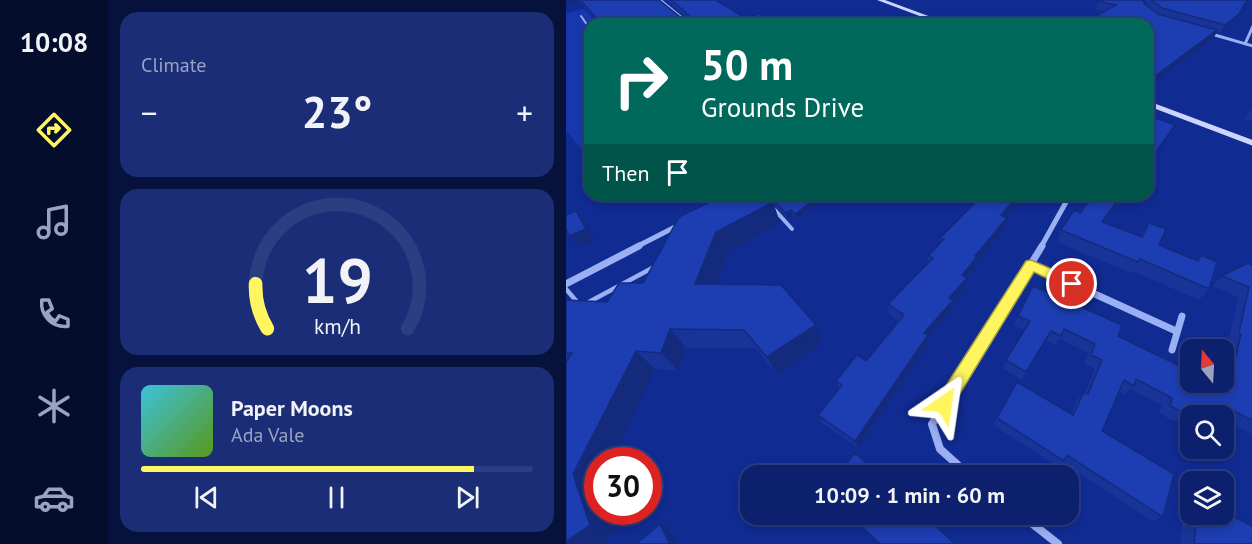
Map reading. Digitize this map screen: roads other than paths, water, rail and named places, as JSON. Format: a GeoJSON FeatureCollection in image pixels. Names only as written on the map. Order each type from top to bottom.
{"type":"FeatureCollection","features":[{"type":"Feature","properties":{"kind":"street"},"geometry":{"type":"LineString","coordinates":[[660,0],[682,18]]}},
{"type":"Feature","properties":{"kind":"street"},"geometry":{"type":"LineString","coordinates":[[880,0],[930,18]]}},
{"type":"Feature","properties":{"kind":"street"},"geometry":{"type":"LineString","coordinates":[[1245,44],[1253,26]]}},
{"type":"Feature","properties":{"kind":"street"},"geometry":{"type":"LineString","coordinates":[[1204,32],[1253,46]]}},
{"type":"Feature","properties":{"kind":"street"},"geometry":{"type":"LineString","coordinates":[[1154,105],[1253,143]]}},
{"type":"Feature","properties":{"kind":"street"},"geometry":{"type":"LineString","coordinates":[[957,465],[942,453],[934,441],[932,424],[1031,265],[1067,201]]}},
{"type":"Feature","properties":{"kind":"street"},"geometry":{"type":"LineString","coordinates":[[566,284],[675,231],[684,223]]}},
{"type":"Feature","properties":{"kind":"street"},"geometry":{"type":"LineString","coordinates":[[1031,265],[1176,331]]}},
{"type":"Feature","properties":{"kind":"street"},"geometry":{"type":"LineString","coordinates":[[1172,350],[1182,316]]}},
{"type":"Feature","properties":{"kind":"street"},"geometry":{"type":"LineString","coordinates":[[1034,525],[1058,544]]}},
{"type":"Feature","properties":{"kind":"lane"},"geometry":{"type":"LineString","coordinates":[[581,16],[584,20]]}},
{"type":"Feature","properties":{"kind":"lane"},"geometry":{"type":"LineString","coordinates":[[771,206],[792,229]]}},
{"type":"Feature","properties":{"kind":"lane"},"geometry":{"type":"LineString","coordinates":[[566,289],[582,306],[659,264]]}}]}
